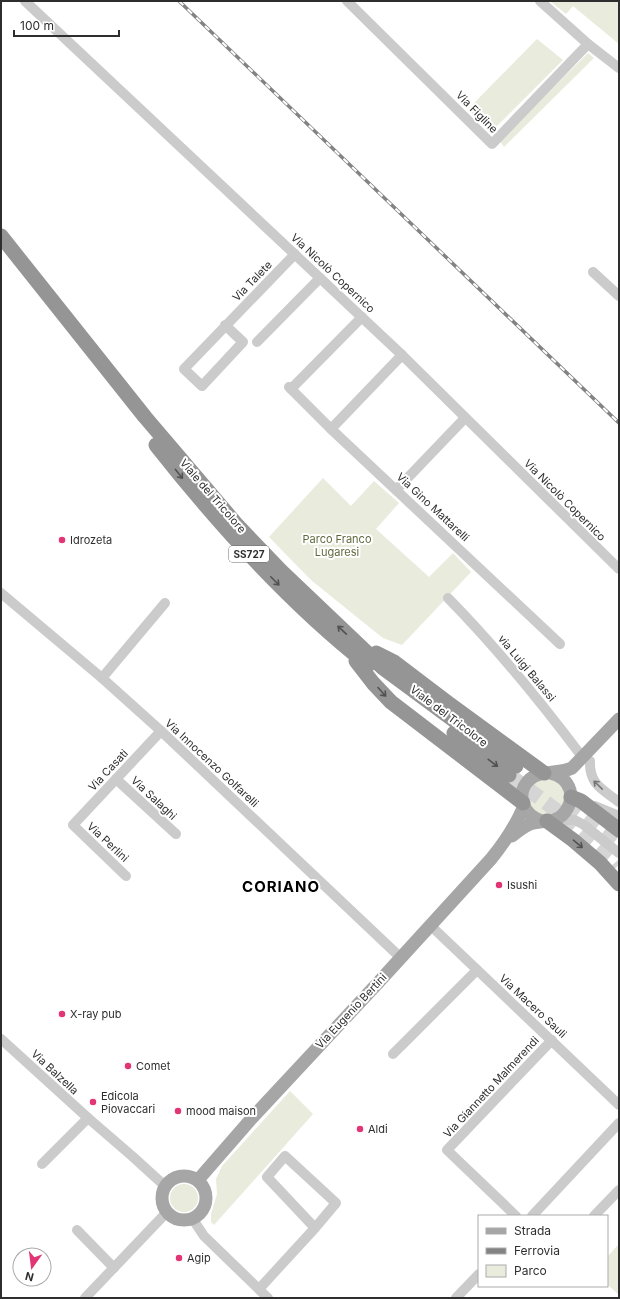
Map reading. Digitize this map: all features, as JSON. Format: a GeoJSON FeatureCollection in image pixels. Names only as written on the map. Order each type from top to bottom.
{"type":"FeatureCollection","features":[{"type":"Feature","properties":{"kind":"highway","name":"Viale del Tricolore"},"geometry":{"type":"LineString","coordinates":[[1,236],[23,271]]}},
{"type":"Feature","properties":{"kind":"highway","name":"Viale del Tricolore"},"geometry":{"type":"LineString","coordinates":[[1,251],[23,271],[37,287],[195,494],[254,560],[298,604],[354,648],[435,719],[512,771]]}},
{"type":"Feature","properties":{"kind":"highway"},"geometry":{"type":"LineString","coordinates":[[354,648],[394,662],[454,708],[547,773]]}},
{"type":"Feature","properties":{"kind":"highway"},"geometry":{"type":"LineString","coordinates":[[354,648],[373,683],[391,702],[524,805]]}},
{"type":"Feature","properties":{"kind":"highway"},"geometry":{"type":"LineString","coordinates":[[570,793],[619,830]]}},
{"type":"Feature","properties":{"kind":"highway"},"geometry":{"type":"LineString","coordinates":[[547,821],[574,840],[600,863],[619,884]]}},
{"type":"Feature","properties":{"kind":"main road","name":"Via Eugenio Bertini"},"geometry":{"type":"LineString","coordinates":[[504,843],[530,824],[560,817],[564,813],[570,804],[570,793],[586,759],[619,719]]}},
{"type":"Feature","properties":{"kind":"main road","name":"Via Eugenio Bertini"},"geometry":{"type":"LineString","coordinates":[[198,1180],[252,1118],[401,958],[504,843],[516,825],[524,805],[522,793],[526,783],[534,776],[566,771],[572,768],[586,759],[619,729]]}},
{"type":"Feature","properties":{"kind":"main road"},"geometry":{"type":"LineString","coordinates":[[547,773],[560,776],[567,784],[570,793]]}},
{"type":"Feature","properties":{"kind":"main road"},"geometry":{"type":"LineString","coordinates":[[524,805],[528,813],[533,817],[547,821]]}},
{"type":"Feature","properties":{"kind":"main road"},"geometry":{"type":"LineString","coordinates":[[183,1175],[191,1176],[198,1180],[203,1185],[206,1193],[204,1208],[199,1214],[185,1220],[172,1216],[167,1212],[163,1206],[162,1193],[170,1180],[183,1175]]}},
{"type":"Feature","properties":{"kind":"street","name":"Via Nicolò Copernico"},"geometry":{"type":"LineString","coordinates":[[25,1],[402,355],[619,569]]}},
{"type":"Feature","properties":{"kind":"street","name":"Via Figline"},"geometry":{"type":"LineString","coordinates":[[347,1],[492,144],[588,44]]}},
{"type":"Feature","properties":{"kind":"street"},"geometry":{"type":"LineString","coordinates":[[540,1],[588,44],[619,68]]}},
{"type":"Feature","properties":{"kind":"street","name":"Via Talete"},"geometry":{"type":"LineString","coordinates":[[225,325],[243,342],[202,386],[184,369],[225,325],[295,254]]}},
{"type":"Feature","properties":{"kind":"street"},"geometry":{"type":"LineString","coordinates":[[593,272],[619,295]]}},
{"type":"Feature","properties":{"kind":"street"},"geometry":{"type":"LineString","coordinates":[[257,342],[320,278]]}},
{"type":"Feature","properties":{"kind":"street","name":"Via Gino Mattarelli"},"geometry":{"type":"LineString","coordinates":[[362,317],[290,388],[331,429],[397,489],[560,644]]}},
{"type":"Feature","properties":{"kind":"street"},"geometry":{"type":"LineString","coordinates":[[331,429],[402,355]]}},
{"type":"Feature","properties":{"kind":"street"},"geometry":{"type":"LineString","coordinates":[[397,489],[465,418]]}},
{"type":"Feature","properties":{"kind":"street","name":"Via Innocenzo Golfarelli"},"geometry":{"type":"LineString","coordinates":[[1,593],[102,678],[161,731],[401,958]]}},
{"type":"Feature","properties":{"kind":"street","name":"via Luigi Balassi"},"geometry":{"type":"LineString","coordinates":[[448,598],[474,625],[543,705],[586,759]]}},
{"type":"Feature","properties":{"kind":"street"},"geometry":{"type":"LineString","coordinates":[[102,678],[166,603]]}},
{"type":"Feature","properties":{"kind":"street","name":"Via Casati"},"geometry":{"type":"LineString","coordinates":[[73,825],[161,731]]}},
{"type":"Feature","properties":{"kind":"street"},"geometry":{"type":"LineString","coordinates":[[586,759],[592,779],[596,784],[619,802]]}},
{"type":"Feature","properties":{"kind":"street","name":"Via Salaghi"},"geometry":{"type":"LineString","coordinates":[[116,779],[176,834]]}},
{"type":"Feature","properties":{"kind":"street"},"geometry":{"type":"LineString","coordinates":[[570,793],[576,794],[595,806],[619,816]]}},
{"type":"Feature","properties":{"kind":"street"},"geometry":{"type":"LineString","coordinates":[[547,821],[561,819],[575,820],[584,825],[619,853]]}},
{"type":"Feature","properties":{"kind":"street","name":"Via Perlini"},"geometry":{"type":"LineString","coordinates":[[73,825],[126,876]]}},
{"type":"Feature","properties":{"kind":"street","name":"Via Macero Sauli"},"geometry":{"type":"LineString","coordinates":[[430,925],[619,1105]]}},
{"type":"Feature","properties":{"kind":"street"},"geometry":{"type":"LineString","coordinates":[[393,1054],[477,970]]}},
{"type":"Feature","properties":{"kind":"street","name":"Via Balzella"},"geometry":{"type":"LineString","coordinates":[[1,1039],[165,1186]]}},
{"type":"Feature","properties":{"kind":"street","name":"Via Giannetto Malmerendi"},"geometry":{"type":"LineString","coordinates":[[515,1215],[447,1150],[552,1040]]}},
{"type":"Feature","properties":{"kind":"street"},"geometry":{"type":"LineString","coordinates":[[42,1164],[88,1118]]}},
{"type":"Feature","properties":{"kind":"street"},"geometry":{"type":"LineString","coordinates":[[533,1215],[619,1123]]}},
{"type":"Feature","properties":{"kind":"street"},"geometry":{"type":"LineString","coordinates":[[259,1289],[315,1228],[336,1203],[285,1156],[267,1177],[315,1228]]}},
{"type":"Feature","properties":{"kind":"street"},"geometry":{"type":"LineString","coordinates":[[595,1215],[619,1190]]}},
{"type":"Feature","properties":{"kind":"street"},"geometry":{"type":"LineString","coordinates":[[85,1298],[167,1212]]}},
{"type":"Feature","properties":{"kind":"street"},"geometry":{"type":"LineString","coordinates":[[192,1218],[204,1236],[268,1298]]}},
{"type":"Feature","properties":{"kind":"street"},"geometry":{"type":"LineString","coordinates":[[77,1230],[114,1268]]}},
{"type":"Feature","properties":{"kind":"street"},"geometry":{"type":"LineString","coordinates":[[456,1298],[478,1275]]}},
{"type":"Feature","properties":{"kind":"green space"},"geometry":{"type":"Polygon","coordinates":[[[550,1],[619,1],[619,44],[573,6],[566,14],[550,1]]]}},
{"type":"Feature","properties":{"kind":"green space"},"geometry":{"type":"Polygon","coordinates":[[[537,39],[563,60],[493,130],[487,129],[468,109],[537,39]]]}},
{"type":"Feature","properties":{"kind":"green space"},"geometry":{"type":"Polygon","coordinates":[[[588,53],[594,58],[504,147],[500,141],[501,139],[588,53]]]}},
{"type":"Feature","properties":{"kind":"green space","name":"Parco Franco Lugaresi"},"geometry":{"type":"Polygon","coordinates":[[[323,478],[351,506],[374,481],[399,503],[376,529],[429,577],[453,553],[471,572],[402,645],[383,638],[311,580],[269,537],[323,478]]]}},
{"type":"Feature","properties":{"kind":"green space"},"geometry":{"type":"Polygon","coordinates":[[[542,777],[560,782],[566,794],[560,811],[550,816],[537,813],[530,805],[528,800],[527,794],[531,784],[542,777]]]}},
{"type":"Feature","properties":{"kind":"green space"},"geometry":{"type":"Polygon","coordinates":[[[290,1091],[313,1114],[214,1225],[211,1222],[211,1214],[217,1194],[216,1179],[222,1166],[290,1091]]]}},
{"type":"Feature","properties":{"kind":"green space"},"geometry":{"type":"Polygon","coordinates":[[[184,1184],[194,1188],[198,1198],[194,1208],[184,1212],[174,1208],[170,1198],[174,1188],[184,1184]]]}},
{"type":"Feature","properties":{"kind":"green space"},"geometry":{"type":"Polygon","coordinates":[[[619,1244],[619,1295],[608,1285],[608,1256],[619,1244]]]}},
{"type":"Feature","properties":{"kind":"tunnel"},"geometry":{"type":"LineString","coordinates":[[509,775],[569,820],[619,865]]}},
{"type":"Feature","properties":{"kind":"tunnel"},"geometry":{"type":"LineString","coordinates":[[566,805],[619,845]]}},
{"type":"Feature","properties":{"kind":"railway"},"geometry":{"type":"LineString","coordinates":[[179,1],[619,423]]}},
{"type":"Feature","properties":{"kind":"place","name":"Idrozeta"},"geometry":{"type":"Point","coordinates":[62,540]}},
{"type":"Feature","properties":{"kind":"place","name":"Isushi"},"geometry":{"type":"Point","coordinates":[499,885]}},
{"type":"Feature","properties":{"kind":"place","name":"X-ray pub"},"geometry":{"type":"Point","coordinates":[62,1014]}},
{"type":"Feature","properties":{"kind":"place","name":"Comet"},"geometry":{"type":"Point","coordinates":[128,1066]}},
{"type":"Feature","properties":{"kind":"place","name":"Edicola Piovaccari"},"geometry":{"type":"Point","coordinates":[93,1102]}},
{"type":"Feature","properties":{"kind":"place","name":"mood maison"},"geometry":{"type":"Point","coordinates":[178,1111]}},
{"type":"Feature","properties":{"kind":"place","name":"Aldi"},"geometry":{"type":"Point","coordinates":[360,1129]}},
{"type":"Feature","properties":{"kind":"place","name":"Agip"},"geometry":{"type":"Point","coordinates":[179,1258]}},
{"type":"Feature","properties":{"kind":"district","name":"CORIANO"},"geometry":{"type":"Point","coordinates":[281,887]}}]}
